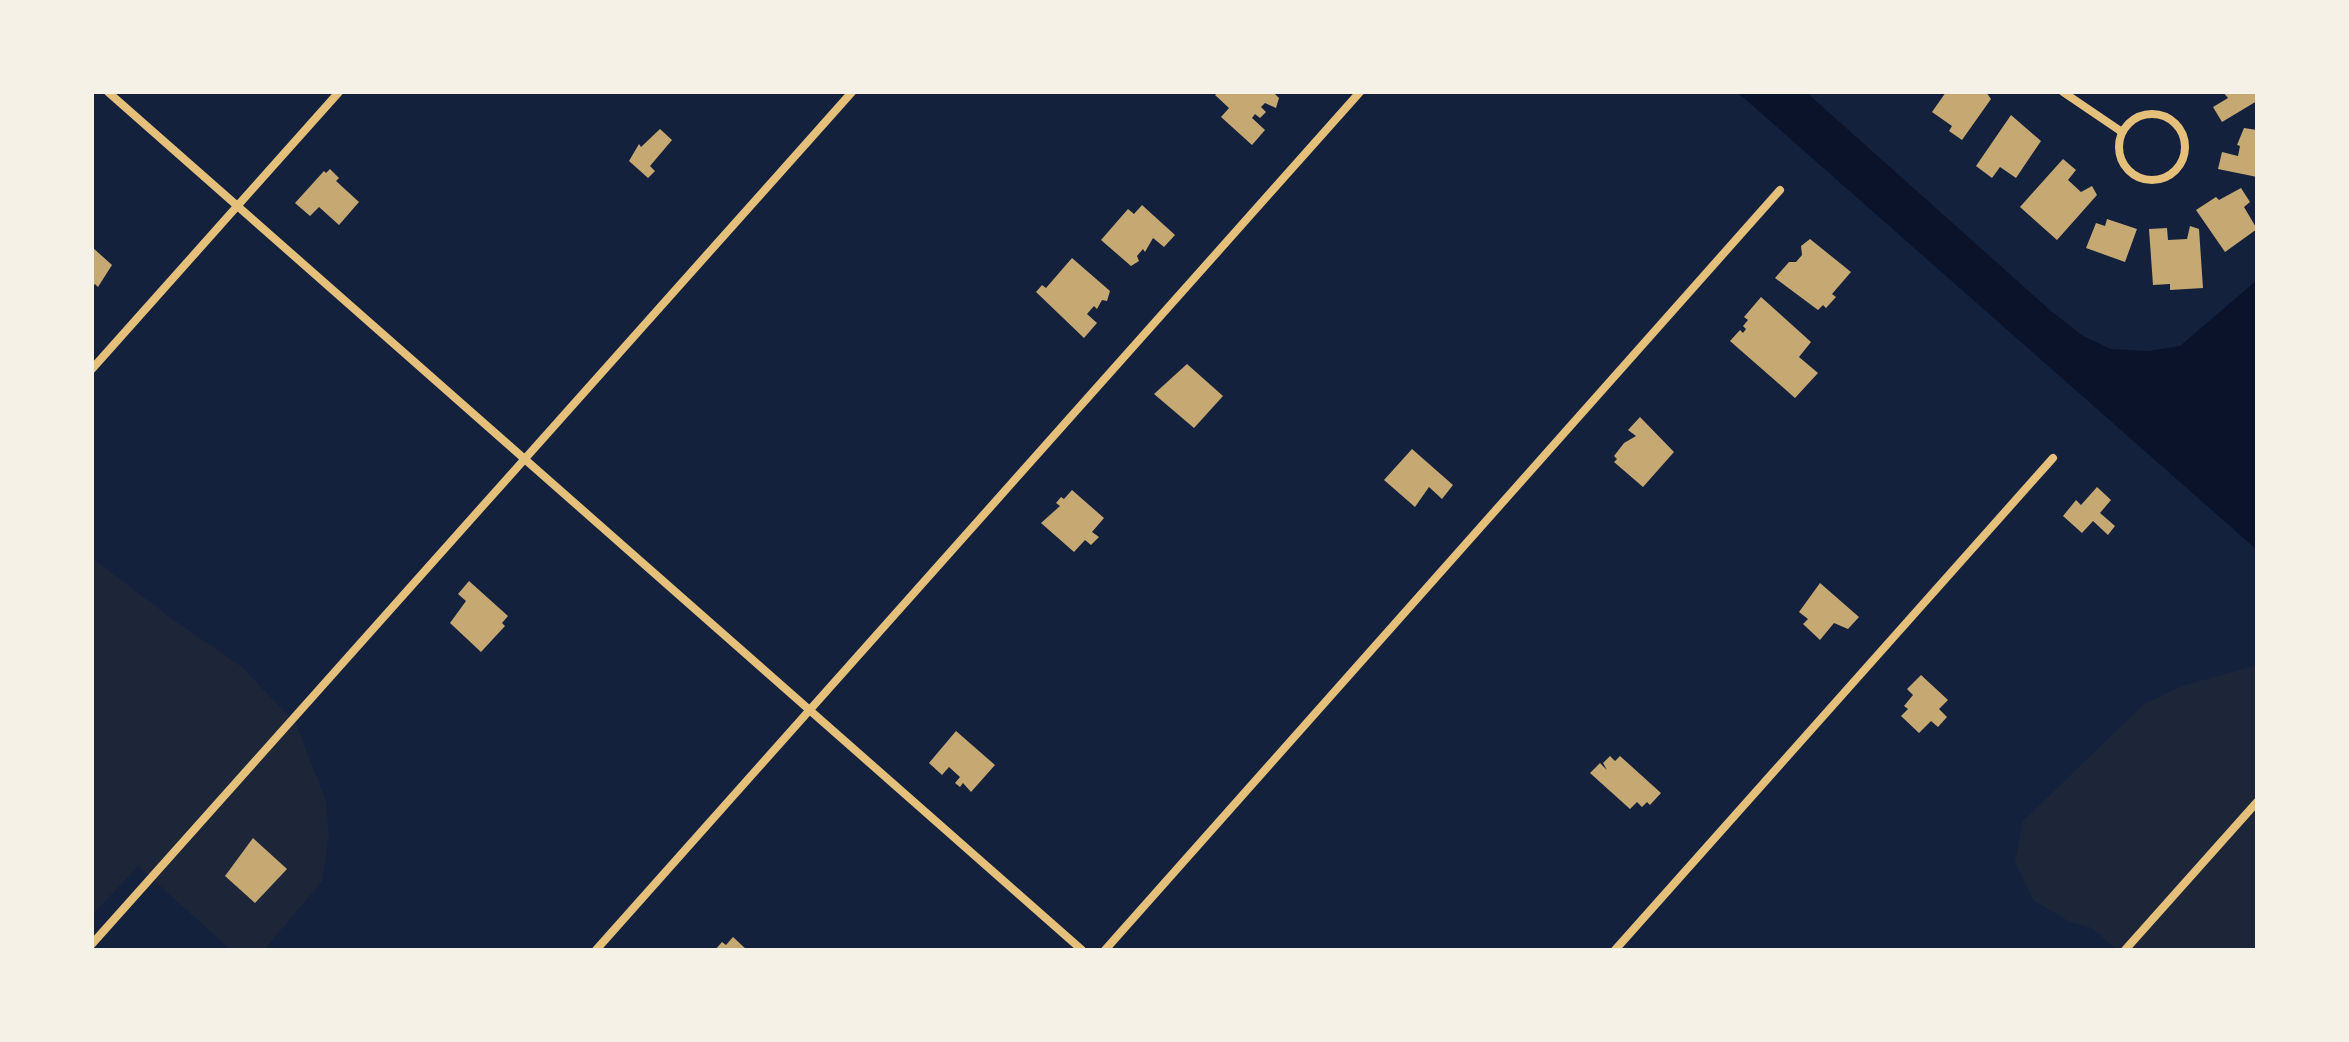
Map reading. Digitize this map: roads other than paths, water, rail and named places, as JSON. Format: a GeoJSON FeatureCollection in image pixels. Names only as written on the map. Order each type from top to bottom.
{"type":"FeatureCollection","features":[{"type":"Feature","properties":{"kind":"street"},"geometry":{"type":"LineString","coordinates":[[108,92],[1082,950]]}},
{"type":"Feature","properties":{"kind":"street"},"geometry":{"type":"LineString","coordinates":[[92,369],[339,92]]}},
{"type":"Feature","properties":{"kind":"street"},"geometry":{"type":"LineString","coordinates":[[92,944],[852,92]]}},
{"type":"Feature","properties":{"kind":"street"},"geometry":{"type":"LineString","coordinates":[[596,950],[1360,92]]}},
{"type":"Feature","properties":{"kind":"street"},"geometry":{"type":"LineString","coordinates":[[2063,92],[2122,132]]}},
{"type":"Feature","properties":{"kind":"street"},"geometry":{"type":"LineString","coordinates":[[2154,114],[2170,119],[2184,138],[2185,149],[2180,165],[2162,179],[2143,179],[2133,174],[2120,155],[2122,132],[2142,115],[2154,114]]}},
{"type":"Feature","properties":{"kind":"street"},"geometry":{"type":"LineString","coordinates":[[1105,950],[1780,190]]}},
{"type":"Feature","properties":{"kind":"street"},"geometry":{"type":"LineString","coordinates":[[1615,950],[2053,458]]}},
{"type":"Feature","properties":{"kind":"street"},"geometry":{"type":"LineString","coordinates":[[2125,950],[2257,802]]}}]}
